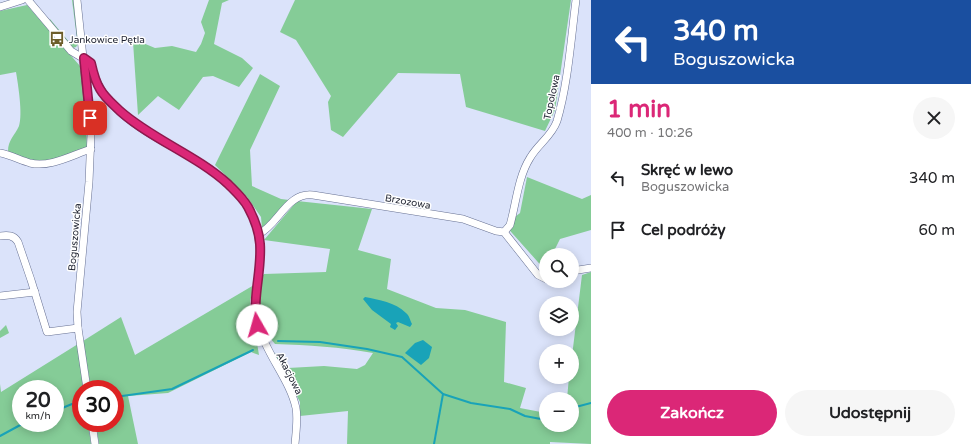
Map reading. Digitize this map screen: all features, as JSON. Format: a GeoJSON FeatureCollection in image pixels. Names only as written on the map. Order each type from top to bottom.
{"type":"FeatureCollection","features":[{"type":"Feature","properties":{"kind":"street"},"geometry":{"type":"LineString","coordinates":[[0,6],[22,0]]}},
{"type":"Feature","properties":{"kind":"street"},"geometry":{"type":"LineString","coordinates":[[28,0],[71,51],[84,58]]}},
{"type":"Feature","properties":{"kind":"street","name":"Boguszowicka"},"geometry":{"type":"LineString","coordinates":[[77,0],[90,118],[91,149],[77,312],[85,380]]}},
{"type":"Feature","properties":{"kind":"street","name":"Topolowa"},"geometry":{"type":"LineString","coordinates":[[504,232],[510,225],[526,165],[534,152],[549,135],[557,121],[567,72],[576,0]]}},
{"type":"Feature","properties":{"kind":"street","name":"Akacjowa"},"geometry":{"type":"LineString","coordinates":[[84,58],[91,63],[95,80],[108,100],[146,132],[213,172],[236,192],[247,205],[259,234],[260,254],[255,299],[255,315],[262,338],[290,392],[296,408],[297,423],[295,444]]}},
{"type":"Feature","properties":{"kind":"street"},"geometry":{"type":"LineString","coordinates":[[0,153],[29,163],[43,164],[51,163],[91,149]]}},
{"type":"Feature","properties":{"kind":"street","name":"Brzozowa"},"geometry":{"type":"LineString","coordinates":[[259,234],[267,230],[294,200],[308,194],[463,219],[496,231],[504,232]]}},
{"type":"Feature","properties":{"kind":"street"},"geometry":{"type":"LineString","coordinates":[[504,232],[539,276]]}},
{"type":"Feature","properties":{"kind":"street"},"geometry":{"type":"LineString","coordinates":[[0,236],[10,235],[16,239],[35,292],[47,332],[78,328]]}},
{"type":"Feature","properties":{"kind":"street"},"geometry":{"type":"LineString","coordinates":[[579,270],[591,268]]}},
{"type":"Feature","properties":{"kind":"street"},"geometry":{"type":"LineString","coordinates":[[0,296],[35,292]]}},
{"type":"Feature","properties":{"kind":"street"},"geometry":{"type":"LineString","coordinates":[[93,432],[95,444]]}},
{"type":"Feature","properties":{"kind":"green space"},"geometry":{"type":"Polygon","coordinates":[[[72,0],[74,0],[78,39],[78,44],[73,48],[49,21],[50,19],[70,43],[77,39],[72,0]]]}},
{"type":"Feature","properties":{"kind":"green space"},"geometry":{"type":"Polygon","coordinates":[[[209,0],[229,0],[222,3],[214,44],[242,58],[253,68],[239,87],[213,76],[203,77],[179,110],[158,96],[138,115],[133,42],[143,43],[155,48],[172,46],[196,52],[205,33],[201,22],[209,0]]]}},
{"type":"Feature","properties":{"kind":"green space"},"geometry":{"type":"Polygon","coordinates":[[[295,0],[571,0],[555,110],[545,131],[466,107],[460,74],[398,73],[343,137],[331,130],[328,102],[331,96],[296,40],[280,32],[295,0]]]}},
{"type":"Feature","properties":{"kind":"green space"},"geometry":{"type":"Polygon","coordinates":[[[27,5],[83,71],[87,147],[60,158],[38,162],[19,157],[8,151],[10,141],[19,126],[20,121],[19,91],[16,72],[0,75],[0,11],[27,5]]]}},
{"type":"Feature","properties":{"kind":"green space"},"geometry":{"type":"Polygon","coordinates":[[[260,74],[280,86],[250,150],[252,186],[281,199],[289,200],[266,227],[262,228],[261,217],[247,197],[215,165],[260,74]]]}},
{"type":"Feature","properties":{"kind":"green space"},"geometry":{"type":"Polygon","coordinates":[[[527,177],[582,199],[591,195],[591,230],[560,239],[556,248],[539,248],[539,263],[505,225],[520,213],[527,177]]]}},
{"type":"Feature","properties":{"kind":"green space"},"geometry":{"type":"Polygon","coordinates":[[[297,201],[372,209],[358,250],[391,259],[387,289],[436,308],[465,310],[506,322],[504,382],[526,388],[520,408],[539,412],[539,432],[579,432],[579,392],[568,392],[568,384],[579,384],[579,344],[573,344],[574,336],[579,336],[579,299],[582,275],[591,272],[591,444],[550,442],[550,444],[347,444],[348,411],[300,416],[300,402],[273,352],[282,358],[288,368],[324,366],[357,369],[365,365],[373,353],[348,349],[275,344],[267,333],[260,310],[259,285],[261,279],[264,274],[326,272],[330,249],[264,240],[297,201]]]}},
{"type":"Feature","properties":{"kind":"green space"},"geometry":{"type":"Polygon","coordinates":[[[254,285],[250,302],[259,355],[251,352],[168,393],[128,396],[138,444],[99,444],[97,432],[124,432],[124,380],[90,380],[83,341],[121,317],[135,355],[254,285]]]}},
{"type":"Feature","properties":{"kind":"green space"},"geometry":{"type":"Polygon","coordinates":[[[6,325],[9,333],[0,338],[0,331],[6,325]]]}},
{"type":"Feature","properties":{"kind":"green space"},"geometry":{"type":"Polygon","coordinates":[[[78,344],[83,380],[72,380],[72,432],[89,432],[91,444],[0,444],[0,384],[1,392],[12,385],[12,432],[64,432],[64,380],[20,380],[78,344]]]}},
{"type":"Feature","properties":{"kind":"water"},"geometry":{"type":"Polygon","coordinates":[[[365,297],[397,306],[409,316],[412,324],[410,327],[398,322],[396,323],[398,326],[395,330],[390,327],[391,324],[372,310],[363,299],[365,297]]]}},
{"type":"Feature","properties":{"kind":"water"},"geometry":{"type":"Polygon","coordinates":[[[423,340],[432,347],[429,358],[421,365],[405,353],[415,343],[423,340]]]}},
{"type":"Feature","properties":{"kind":"waterway"},"geometry":{"type":"LineString","coordinates":[[278,341],[320,342],[367,349],[402,357],[443,394],[471,403],[510,409],[525,416],[539,419]]}},
{"type":"Feature","properties":{"kind":"waterway"},"geometry":{"type":"LineString","coordinates":[[124,396],[172,389],[253,350]]}},
{"type":"Feature","properties":{"kind":"waterway"},"geometry":{"type":"LineString","coordinates":[[434,444],[443,394]]}},
{"type":"Feature","properties":{"kind":"waterway"},"geometry":{"type":"LineString","coordinates":[[579,406],[591,403]]}},
{"type":"Feature","properties":{"kind":"waterway"},"geometry":{"type":"LineString","coordinates":[[64,407],[72,404]]}},
{"type":"Feature","properties":{"kind":"waterway"},"geometry":{"type":"LineString","coordinates":[[0,436],[12,430]]}},
{"type":"Feature","properties":{"kind":"place","name":"Jankowice Pętla"},"geometry":{"type":"Point","coordinates":[57,39]}},
{"type":"Feature","properties":{"kind":"route"},"geometry":{"type":"LineString","coordinates":[[90,118],[84,58],[91,63],[95,80],[104,96],[127,117],[146,132],[213,172],[225,181],[242,198],[247,205],[256,226],[260,242],[259,271],[255,299],[255,315],[257,325]]}}]}
